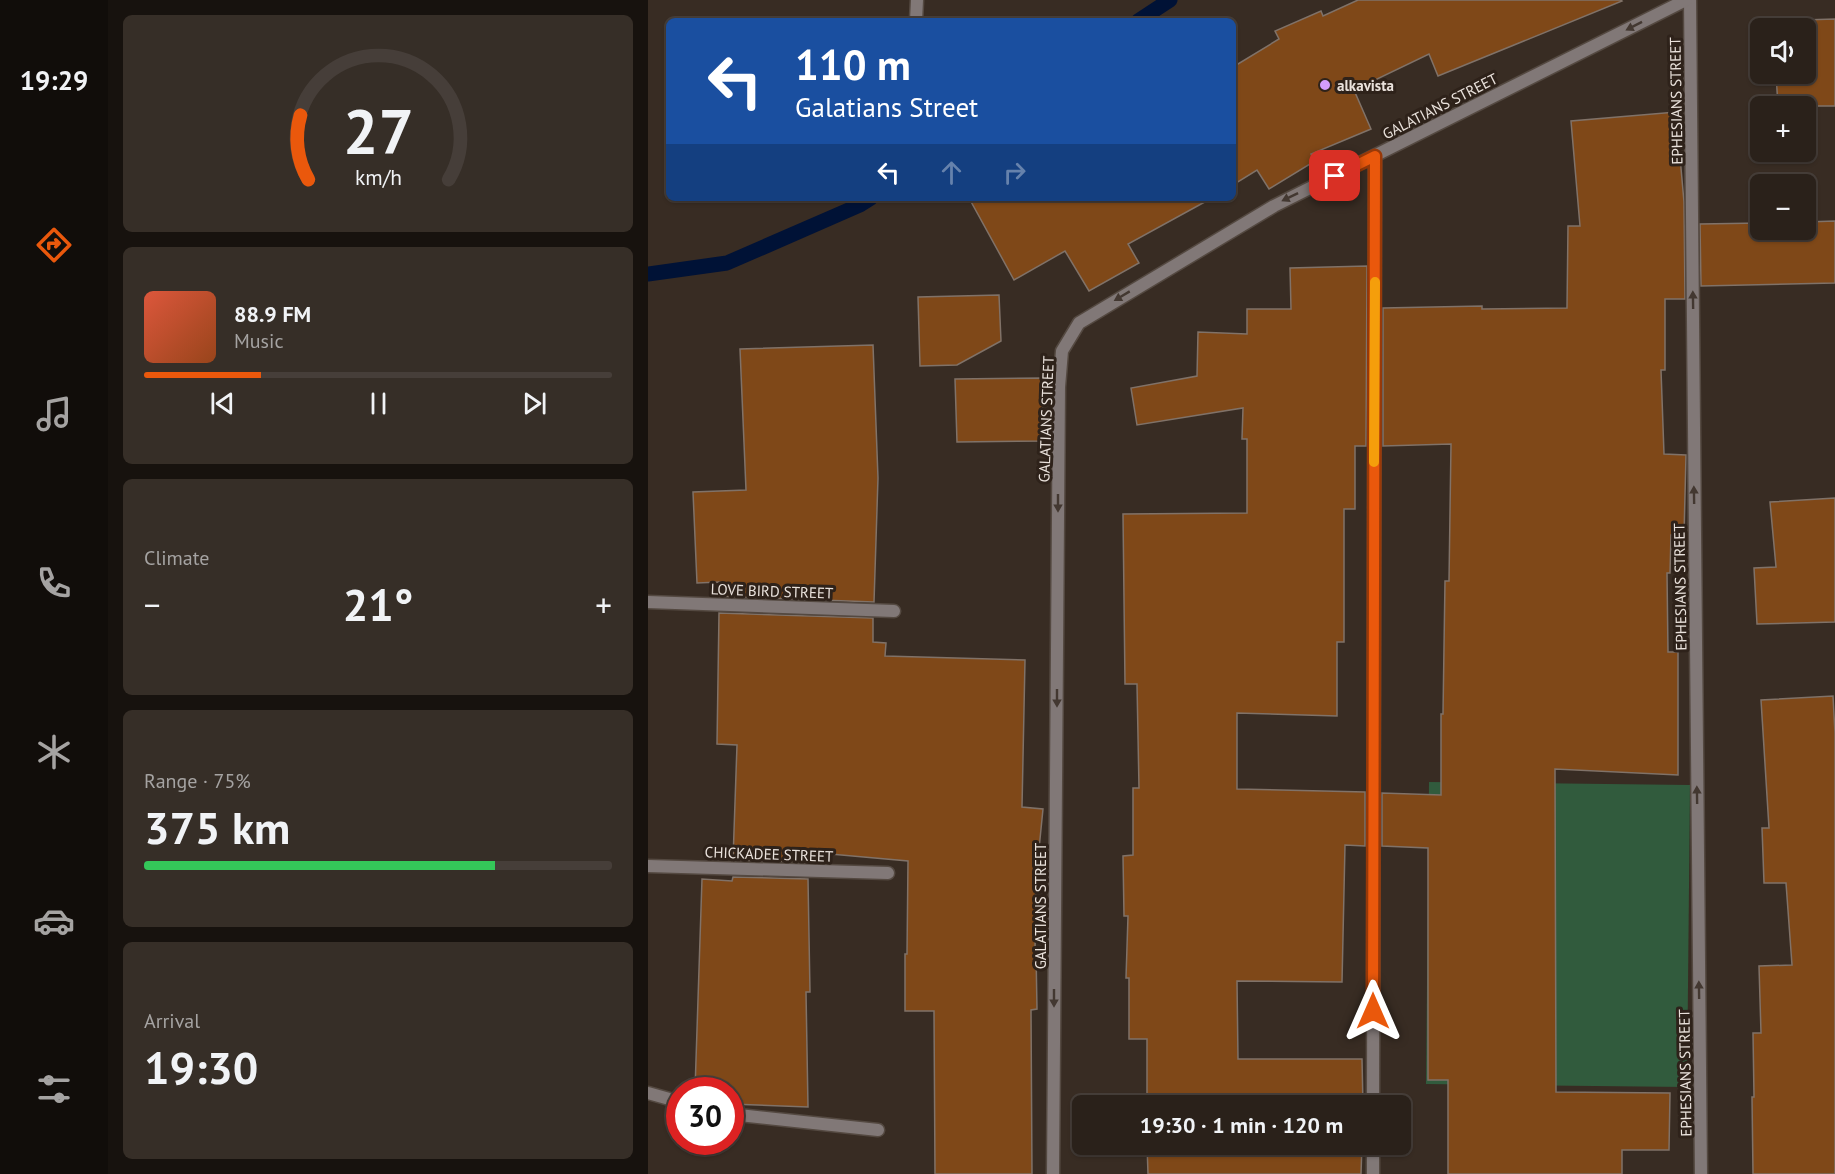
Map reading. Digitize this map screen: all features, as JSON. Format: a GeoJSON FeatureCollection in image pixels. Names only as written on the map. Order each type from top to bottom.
{"type":"FeatureCollection","features":[{"type":"Feature","properties":{"kind":"street"},"geometry":{"type":"LineString","coordinates":[[915,18],[917,0]]}},
{"type":"Feature","properties":{"kind":"street","name":"GALATIANS STREET"},"geometry":{"type":"LineString","coordinates":[[1053,1174],[1059,387],[1062,351],[1079,322],[1274,206],[1688,0]]}},
{"type":"Feature","properties":{"kind":"street","name":"EPHESIANS STREET"},"geometry":{"type":"LineString","coordinates":[[1688,0],[1701,1174]]}},
{"type":"Feature","properties":{"kind":"street"},"geometry":{"type":"LineString","coordinates":[[1373,1095],[1375,156]]}},
{"type":"Feature","properties":{"kind":"street","name":"LOVE BIRD STREET"},"geometry":{"type":"LineString","coordinates":[[648,602],[894,611]]}},
{"type":"Feature","properties":{"kind":"street","name":"CHICKADEE STREET"},"geometry":{"type":"LineString","coordinates":[[648,866],[888,873]]}},
{"type":"Feature","properties":{"kind":"street"},"geometry":{"type":"LineString","coordinates":[[648,1093],[666,1098]]}},
{"type":"Feature","properties":{"kind":"street"},"geometry":{"type":"LineString","coordinates":[[744,1116],[878,1130]]}},
{"type":"Feature","properties":{"kind":"street"},"geometry":{"type":"LineString","coordinates":[[1373,1155],[1373,1174]]}},
{"type":"Feature","properties":{"kind":"green space"},"geometry":{"type":"Polygon","coordinates":[[[1429,782],[1690,785],[1687,1087],[1426,1084],[1429,782]]]}},
{"type":"Feature","properties":{"kind":"building"},"geometry":{"type":"Polygon","coordinates":[[[1358,0],[1622,1],[1438,76],[1429,54],[1354,90],[1371,129],[1311,154],[1315,161],[1269,189],[1257,170],[1236,183],[1236,65],[1279,39],[1275,31],[1321,11],[1323,16],[1358,0]]]}},
{"type":"Feature","properties":{"kind":"building"},"geometry":{"type":"Polygon","coordinates":[[[1835,19],[1835,106],[1816,106],[1816,96],[1777,96],[1777,84],[1816,84],[1816,20],[1835,19]]]}},
{"type":"Feature","properties":{"kind":"building"},"geometry":{"type":"Polygon","coordinates":[[[1676,112],[1684,202],[1685,299],[1665,299],[1665,370],[1661,370],[1664,454],[1686,455],[1684,535],[1671,535],[1670,573],[1667,573],[1668,652],[1678,652],[1678,775],[1555,769],[1556,1092],[1670,1093],[1669,1150],[1622,1150],[1622,1174],[1448,1174],[1448,1080],[1428,1080],[1428,848],[1382,846],[1382,793],[1441,795],[1441,714],[1443,714],[1445,581],[1449,581],[1451,444],[1383,446],[1383,308],[1482,306],[1482,309],[1567,308],[1568,226],[1580,226],[1571,121],[1676,112]]]}},
{"type":"Feature","properties":{"kind":"building"},"geometry":{"type":"Polygon","coordinates":[[[971,201],[1207,201],[1128,244],[1139,263],[1089,291],[1065,251],[1014,280],[971,201]]]}},
{"type":"Feature","properties":{"kind":"building"},"geometry":{"type":"Polygon","coordinates":[[[1835,221],[1835,283],[1701,286],[1700,224],[1750,223],[1750,240],[1816,240],[1816,222],[1835,221]]]}},
{"type":"Feature","properties":{"kind":"building"},"geometry":{"type":"Polygon","coordinates":[[[1367,266],[1366,446],[1355,446],[1355,509],[1344,509],[1344,642],[1337,642],[1337,716],[1237,713],[1237,789],[1365,792],[1365,846],[1345,845],[1342,982],[1237,981],[1238,1059],[1362,1059],[1363,1095],[1147,1095],[1147,1039],[1129,1039],[1129,978],[1126,978],[1128,916],[1124,916],[1123,856],[1133,855],[1133,788],[1139,788],[1137,684],[1125,684],[1123,514],[1247,513],[1247,439],[1242,439],[1243,408],[1137,425],[1131,388],[1197,376],[1198,332],[1247,334],[1247,309],[1291,309],[1290,268],[1367,266]]]}},
{"type":"Feature","properties":{"kind":"building"},"geometry":{"type":"Polygon","coordinates":[[[999,295],[1001,341],[957,365],[920,366],[918,297],[999,295]]]}},
{"type":"Feature","properties":{"kind":"building"},"geometry":{"type":"Polygon","coordinates":[[[873,345],[878,478],[874,602],[720,596],[720,582],[697,583],[693,492],[746,490],[740,349],[873,345]]]}},
{"type":"Feature","properties":{"kind":"building"},"geometry":{"type":"Polygon","coordinates":[[[1042,378],[1043,441],[957,442],[955,379],[1042,378]]]}},
{"type":"Feature","properties":{"kind":"building"},"geometry":{"type":"Polygon","coordinates":[[[1835,498],[1835,622],[1757,624],[1754,568],[1776,567],[1770,502],[1835,498]]]}},
{"type":"Feature","properties":{"kind":"building"},"geometry":{"type":"Polygon","coordinates":[[[719,613],[873,618],[873,642],[886,643],[885,656],[1025,660],[1022,807],[1043,809],[1036,879],[1037,1009],[1031,1010],[1032,1174],[935,1174],[934,1011],[905,1011],[908,861],[808,852],[808,862],[733,860],[737,745],[717,744],[719,613]]]}},
{"type":"Feature","properties":{"kind":"building"},"geometry":{"type":"Polygon","coordinates":[[[1833,696],[1835,733],[1835,1174],[1753,1174],[1753,1033],[1761,1033],[1759,966],[1792,965],[1786,883],[1764,883],[1762,828],[1769,828],[1761,700],[1833,696]]]}},
{"type":"Feature","properties":{"kind":"building"},"geometry":{"type":"Polygon","coordinates":[[[733,877],[808,879],[810,992],[806,992],[808,1107],[744,1105],[744,1077],[695,1077],[702,879],[732,881],[733,877]]]}},
{"type":"Feature","properties":{"kind":"building"},"geometry":{"type":"Polygon","coordinates":[[[1147,1155],[1362,1155],[1361,1174],[1148,1174],[1147,1155]]]}},
{"type":"Feature","properties":{"kind":"waterway"},"geometry":{"type":"LineString","coordinates":[[1143,18],[1170,0]]}},
{"type":"Feature","properties":{"kind":"waterway"},"geometry":{"type":"LineString","coordinates":[[648,274],[727,263],[866,201]]}},
{"type":"Feature","properties":{"kind":"slow traffic"},"geometry":{"type":"LineString","coordinates":[[1374,462],[1375,282]]}},
{"type":"Feature","properties":{"kind":"place","name":"alkavista"},"geometry":{"type":"Point","coordinates":[1325,85]}},
{"type":"Feature","properties":{"kind":"route"},"geometry":{"type":"LineString","coordinates":[[1335,176],[1375,156],[1373,1011]]}}]}
